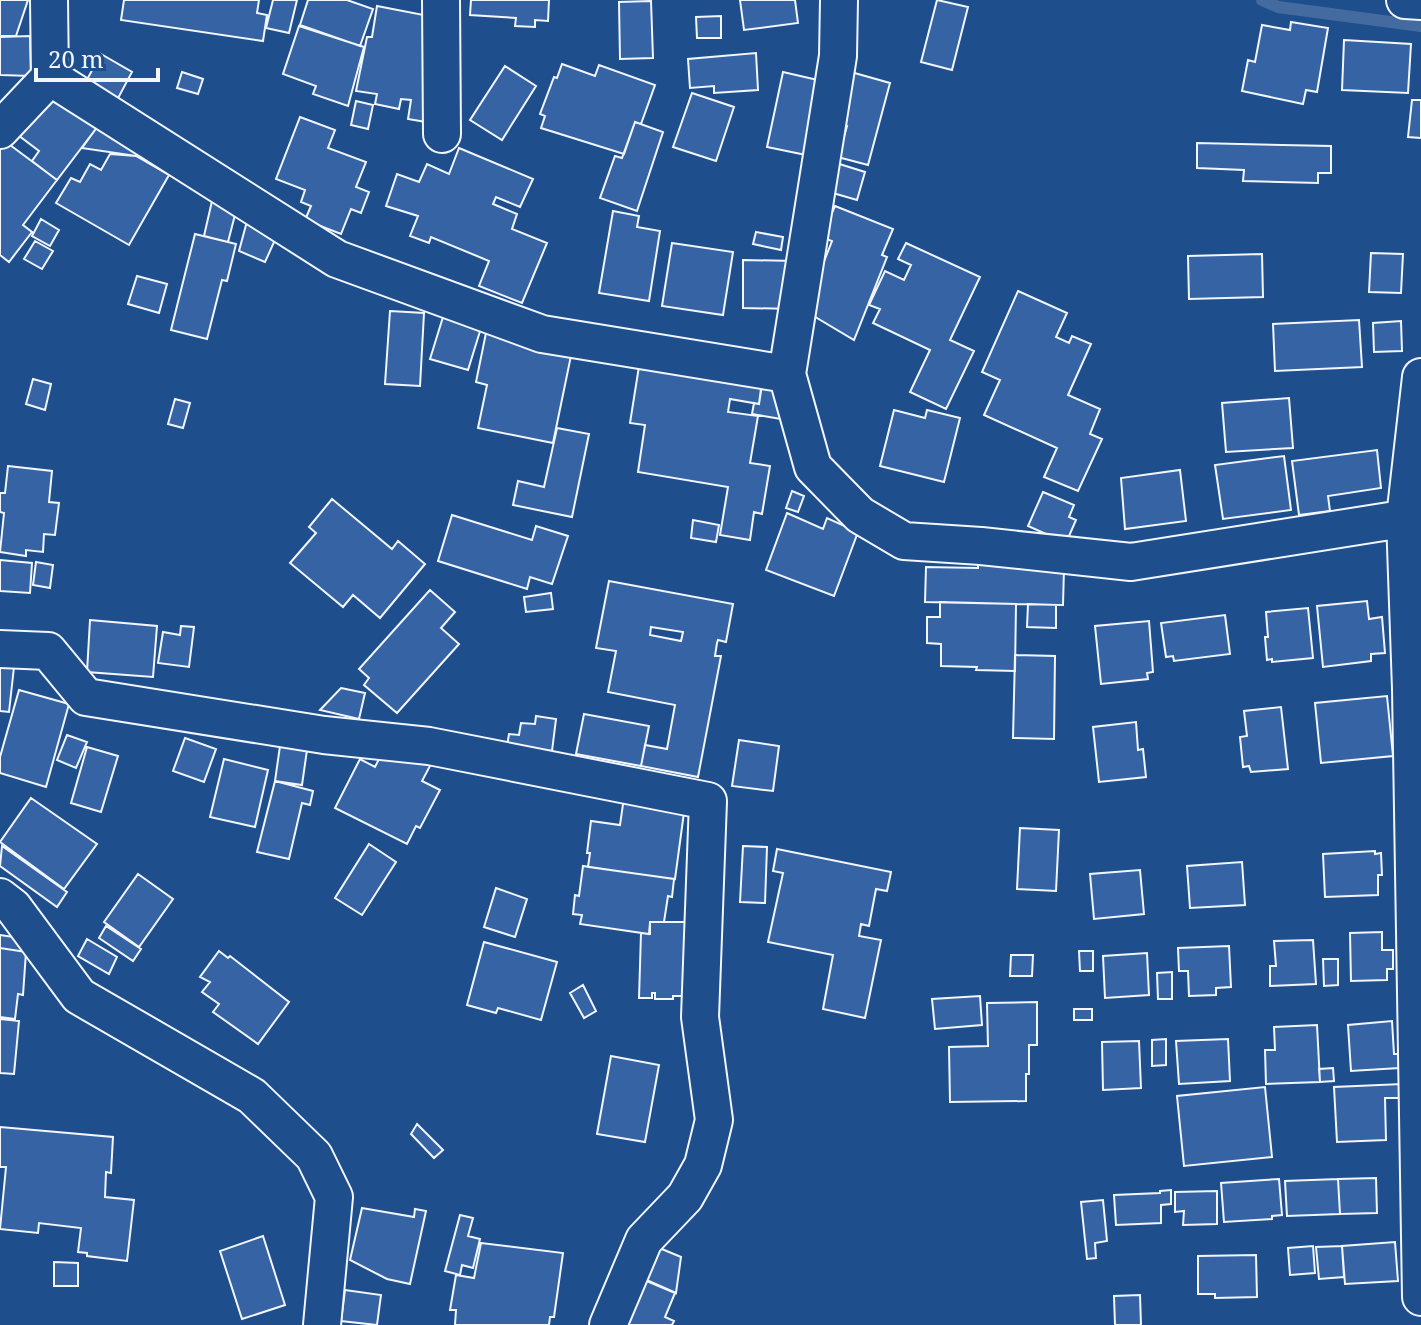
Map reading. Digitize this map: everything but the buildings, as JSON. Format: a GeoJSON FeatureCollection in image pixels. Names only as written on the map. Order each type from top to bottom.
{"type":"FeatureCollection","features":[{"type":"Feature","properties":{"kind":"street"},"geometry":{"type":"LineString","coordinates":[[0,130],[50,77],[49,0]]}},
{"type":"Feature","properties":{"kind":"street"},"geometry":{"type":"LineString","coordinates":[[441,0],[442,134]]}},
{"type":"Feature","properties":{"kind":"street"},"geometry":{"type":"LineString","coordinates":[[839,0],[838,56],[787,374],[813,467],[860,515],[904,541],[1131,562],[1413,517]]}},
{"type":"Feature","properties":{"kind":"street"},"geometry":{"type":"LineString","coordinates":[[1405,0],[1421,1]]}},
{"type":"Feature","properties":{"kind":"street"},"geometry":{"type":"LineString","coordinates":[[50,77],[337,259],[542,334],[787,374]]}},
{"type":"Feature","properties":{"kind":"street"},"geometry":{"type":"LineString","coordinates":[[1421,377],[1413,517],[1412,705],[1421,1297]]}},
{"type":"Feature","properties":{"kind":"street"},"geometry":{"type":"LineString","coordinates":[[0,649],[48,651],[86,697],[324,735],[429,746],[708,801],[700,1017],[714,1120],[703,1165],[685,1197],[644,1240],[608,1325]]}},
{"type":"Feature","properties":{"kind":"street"},"geometry":{"type":"LineString","coordinates":[[0,897],[13,907],[79,996],[252,1096],[314,1156],[334,1197],[322,1325]]}},
{"type":"Feature","properties":{"kind":"waterway"},"geometry":{"type":"LineString","coordinates":[[1262,0],[1278,7],[1421,26]]}}]}
